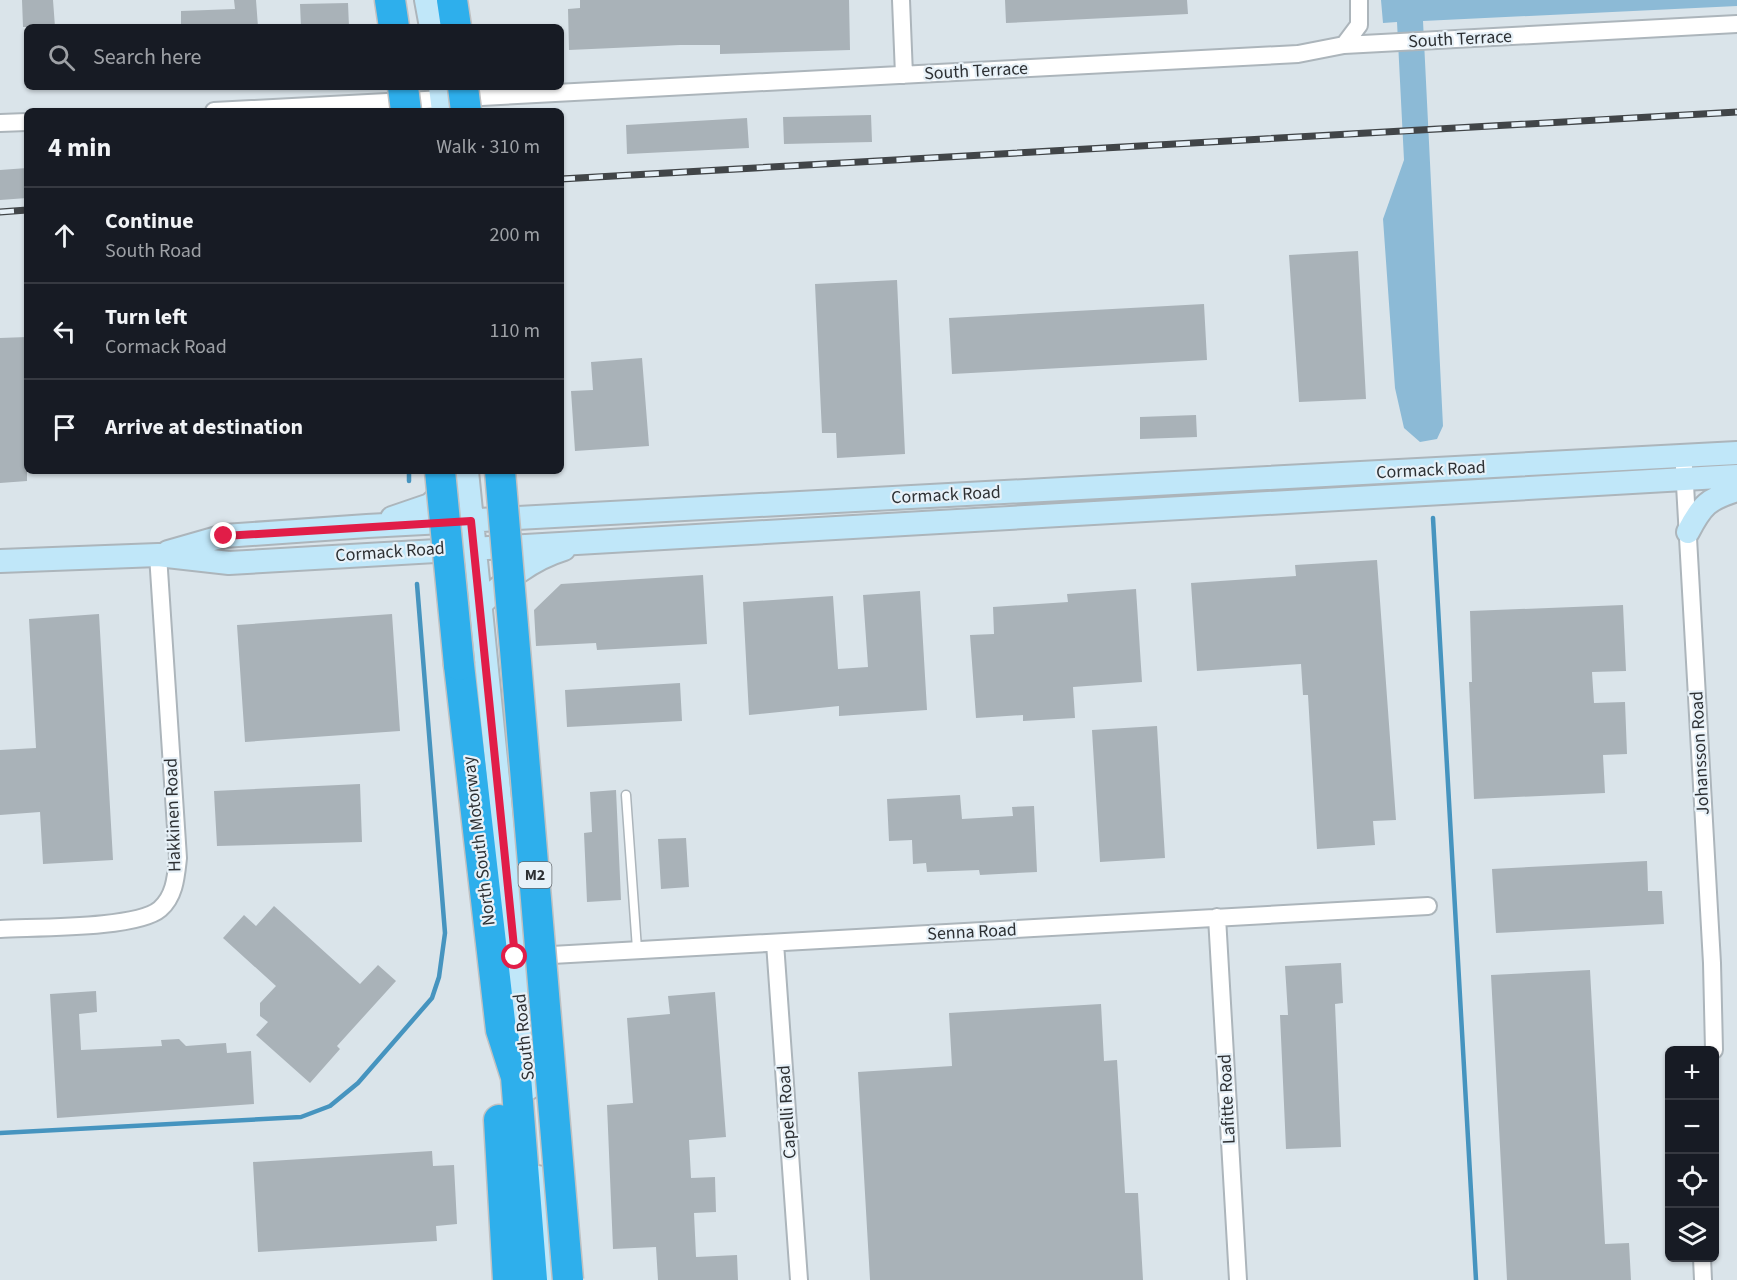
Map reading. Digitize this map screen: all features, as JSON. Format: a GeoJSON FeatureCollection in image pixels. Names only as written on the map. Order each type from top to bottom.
{"type":"FeatureCollection","features":[{"type":"Feature","properties":{"kind":"highway"},"geometry":{"type":"LineString","coordinates":[[390,0],[394,24]]}},
{"type":"Feature","properties":{"kind":"highway"},"geometry":{"type":"LineString","coordinates":[[452,0],[456,24]]}},
{"type":"Feature","properties":{"kind":"highway"},"geometry":{"type":"LineString","coordinates":[[403,90],[406,108]]}},
{"type":"Feature","properties":{"kind":"highway","name":"North South Motorway"},"geometry":{"type":"LineString","coordinates":[[440,474],[459,665],[501,1030],[516,1077],[532,1280]]}},
{"type":"Feature","properties":{"kind":"highway","name":"M2"},"geometry":{"type":"LineString","coordinates":[[500,474],[568,1280]]}},
{"type":"Feature","properties":{"kind":"highway"},"geometry":{"type":"LineString","coordinates":[[501,1030],[498,1095],[508,1280]]}},
{"type":"Feature","properties":{"kind":"street"},"geometry":{"type":"LineString","coordinates":[[426,0],[430,24]]}},
{"type":"Feature","properties":{"kind":"street"},"geometry":{"type":"LineString","coordinates":[[901,0],[904,75]]}},
{"type":"Feature","properties":{"kind":"street"},"geometry":{"type":"LineString","coordinates":[[1344,45],[1359,24],[1359,0]]}},
{"type":"Feature","properties":{"kind":"street","name":"South Terrace"},"geometry":{"type":"LineString","coordinates":[[273,108],[1298,54],[1344,45],[1737,24]]}},
{"type":"Feature","properties":{"kind":"street"},"geometry":{"type":"LineString","coordinates":[[0,123],[24,122]]}},
{"type":"Feature","properties":{"kind":"street","name":"Cormack Road"},"geometry":{"type":"LineString","coordinates":[[158,555],[224,536],[367,526],[702,506],[1173,485],[1737,453]]}},
{"type":"Feature","properties":{"kind":"street","name":"Johansson Road"},"geometry":{"type":"LineString","coordinates":[[1684,456],[1712,963],[1714,1046]]}},
{"type":"Feature","properties":{"kind":"street"},"geometry":{"type":"LineString","coordinates":[[367,526],[430,505],[464,474]]}},
{"type":"Feature","properties":{"kind":"street","name":"South Road"},"geometry":{"type":"LineString","coordinates":[[467,474],[549,1280]]}},
{"type":"Feature","properties":{"kind":"street","name":"Cormack Road"},"geometry":{"type":"LineString","coordinates":[[0,561],[158,555],[230,563],[474,547],[1737,476]]}},
{"type":"Feature","properties":{"kind":"street"},"geometry":{"type":"LineString","coordinates":[[1688,532],[1698,511],[1713,497],[1737,490]]}},
{"type":"Feature","properties":{"kind":"street"},"geometry":{"type":"LineString","coordinates":[[702,506],[705,535]]}},
{"type":"Feature","properties":{"kind":"street"},"geometry":{"type":"LineString","coordinates":[[480,605],[517,570],[543,555],[588,541]]}},
{"type":"Feature","properties":{"kind":"street","name":"Hakkinen Road"},"geometry":{"type":"LineString","coordinates":[[0,929],[119,922],[144,918],[159,910],[170,897],[176,880],[178,858],[158,555]]}},
{"type":"Feature","properties":{"kind":"street","name":"Senna Road"},"geometry":{"type":"LineString","coordinates":[[515,957],[1428,906]]}},
{"type":"Feature","properties":{"kind":"street","name":"Lafitte Road"},"geometry":{"type":"LineString","coordinates":[[1217,917],[1238,1280]]}},
{"type":"Feature","properties":{"kind":"street","name":"Capelli Road"},"geometry":{"type":"LineString","coordinates":[[775,943],[799,1280]]}},
{"type":"Feature","properties":{"kind":"street"},"geometry":{"type":"LineString","coordinates":[[1702,1262],[1703,1280]]}},
{"type":"Feature","properties":{"kind":"lane"},"geometry":{"type":"LineString","coordinates":[[626,795],[638,950]]}},
{"type":"Feature","properties":{"kind":"shaded area"},"geometry":{"type":"Polygon","coordinates":[[[1381,0],[1737,0],[1737,6],[1423,21],[1443,426],[1437,439],[1420,442],[1404,428],[1395,388],[1383,219],[1404,160],[1397,22],[1383,23],[1381,0]]]}},
{"type":"Feature","properties":{"kind":"building"},"geometry":{"type":"Polygon","coordinates":[[[22,0],[53,0],[55,24],[24,24],[23,27],[22,0]]]}},
{"type":"Feature","properties":{"kind":"building"},"geometry":{"type":"Polygon","coordinates":[[[234,0],[256,0],[258,24],[181,24],[181,11],[235,9],[234,0]]]}},
{"type":"Feature","properties":{"kind":"building"},"geometry":{"type":"Polygon","coordinates":[[[580,0],[849,0],[850,50],[720,54],[720,45],[680,45],[569,50],[568,9],[580,8],[580,0]]]}},
{"type":"Feature","properties":{"kind":"building"},"geometry":{"type":"Polygon","coordinates":[[[1005,0],[1187,0],[1188,14],[1006,23],[1005,0]]]}},
{"type":"Feature","properties":{"kind":"building"},"geometry":{"type":"Polygon","coordinates":[[[348,3],[349,24],[301,24],[300,4],[348,3]]]}},
{"type":"Feature","properties":{"kind":"building"},"geometry":{"type":"Polygon","coordinates":[[[871,115],[872,142],[784,144],[783,117],[871,115]]]}},
{"type":"Feature","properties":{"kind":"building"},"geometry":{"type":"Polygon","coordinates":[[[747,118],[749,148],[627,154],[626,125],[747,118]]]}},
{"type":"Feature","properties":{"kind":"building"},"geometry":{"type":"Polygon","coordinates":[[[24,168],[24,198],[0,200],[0,170],[24,168]]]}},
{"type":"Feature","properties":{"kind":"building"},"geometry":{"type":"Polygon","coordinates":[[[1358,251],[1366,399],[1299,402],[1289,255],[1358,251]]]}},
{"type":"Feature","properties":{"kind":"building"},"geometry":{"type":"Polygon","coordinates":[[[897,280],[905,454],[837,458],[836,433],[822,433],[815,284],[897,280]]]}},
{"type":"Feature","properties":{"kind":"building"},"geometry":{"type":"Polygon","coordinates":[[[1204,304],[1207,360],[952,374],[949,318],[1204,304]]]}},
{"type":"Feature","properties":{"kind":"building"},"geometry":{"type":"Polygon","coordinates":[[[24,337],[24,474],[27,474],[27,481],[0,483],[0,338],[24,337]]]}},
{"type":"Feature","properties":{"kind":"building"},"geometry":{"type":"Polygon","coordinates":[[[642,358],[649,446],[575,451],[571,391],[593,390],[591,362],[642,358]]]}},
{"type":"Feature","properties":{"kind":"building"},"geometry":{"type":"Polygon","coordinates":[[[1196,415],[1197,437],[1140,439],[1140,417],[1196,415]]]}},
{"type":"Feature","properties":{"kind":"building"},"geometry":{"type":"Polygon","coordinates":[[[1377,560],[1396,820],[1373,821],[1375,845],[1317,849],[1308,695],[1303,695],[1301,664],[1197,671],[1191,583],[1296,576],[1295,565],[1377,560]]]}},
{"type":"Feature","properties":{"kind":"building"},"geometry":{"type":"Polygon","coordinates":[[[703,575],[707,644],[597,650],[596,643],[536,646],[534,610],[561,584],[703,575]]]}},
{"type":"Feature","properties":{"kind":"building"},"geometry":{"type":"Polygon","coordinates":[[[1136,589],[1142,682],[1073,687],[1075,718],[1023,721],[1023,715],[976,718],[970,635],[994,634],[993,607],[1068,602],[1067,594],[1136,589]]]}},
{"type":"Feature","properties":{"kind":"building"},"geometry":{"type":"Polygon","coordinates":[[[920,591],[927,710],[839,716],[839,706],[749,715],[743,602],[833,596],[838,669],[868,667],[863,595],[920,591]]]}},
{"type":"Feature","properties":{"kind":"building"},"geometry":{"type":"Polygon","coordinates":[[[1623,605],[1626,671],[1592,672],[1594,703],[1625,702],[1627,754],[1603,755],[1605,793],[1474,799],[1469,682],[1472,682],[1470,611],[1623,605]]]}},
{"type":"Feature","properties":{"kind":"building"},"geometry":{"type":"Polygon","coordinates":[[[99,614],[113,860],[43,864],[40,812],[0,815],[0,750],[36,748],[29,619],[99,614]]]}},
{"type":"Feature","properties":{"kind":"building"},"geometry":{"type":"Polygon","coordinates":[[[392,614],[400,731],[245,742],[237,625],[392,614]]]}},
{"type":"Feature","properties":{"kind":"building"},"geometry":{"type":"Polygon","coordinates":[[[680,683],[682,721],[567,727],[565,690],[680,683]]]}},
{"type":"Feature","properties":{"kind":"building"},"geometry":{"type":"Polygon","coordinates":[[[1157,726],[1165,858],[1100,862],[1092,730],[1157,726]]]}},
{"type":"Feature","properties":{"kind":"building"},"geometry":{"type":"Polygon","coordinates":[[[360,784],[362,842],[217,846],[214,791],[360,784]]]}},
{"type":"Feature","properties":{"kind":"building"},"geometry":{"type":"Polygon","coordinates":[[[616,790],[621,900],[587,902],[584,833],[592,832],[590,792],[616,790]]]}},
{"type":"Feature","properties":{"kind":"building"},"geometry":{"type":"Polygon","coordinates":[[[960,795],[962,819],[1013,816],[1012,807],[1034,806],[1037,872],[980,875],[979,870],[927,872],[926,863],[913,864],[912,840],[889,841],[887,799],[960,795]]]}},
{"type":"Feature","properties":{"kind":"building"},"geometry":{"type":"Polygon","coordinates":[[[686,838],[689,887],[661,889],[658,839],[686,838]]]}},
{"type":"Feature","properties":{"kind":"building"},"geometry":{"type":"Polygon","coordinates":[[[1647,861],[1648,891],[1662,891],[1664,924],[1496,933],[1492,869],[1647,861]]]}},
{"type":"Feature","properties":{"kind":"building"},"geometry":{"type":"Polygon","coordinates":[[[274,906],[360,984],[378,965],[396,981],[337,1046],[340,1049],[310,1083],[256,1035],[268,1022],[260,1016],[260,1003],[276,986],[223,938],[244,915],[256,926],[274,906]]]}},
{"type":"Feature","properties":{"kind":"building"},"geometry":{"type":"Polygon","coordinates":[[[1341,963],[1343,1003],[1335,1004],[1341,1147],[1286,1149],[1280,1015],[1288,1015],[1285,966],[1341,963]]]}},
{"type":"Feature","properties":{"kind":"building"},"geometry":{"type":"Polygon","coordinates":[[[1590,970],[1605,1244],[1629,1243],[1631,1280],[1507,1280],[1491,975],[1590,970]]]}},
{"type":"Feature","properties":{"kind":"building"},"geometry":{"type":"Polygon","coordinates":[[[96,991],[97,1012],[79,1014],[81,1050],[162,1046],[161,1040],[179,1039],[186,1046],[226,1043],[227,1053],[251,1051],[254,1104],[57,1118],[50,994],[96,991]]]}},
{"type":"Feature","properties":{"kind":"building"},"geometry":{"type":"Polygon","coordinates":[[[715,992],[726,1137],[689,1140],[691,1178],[715,1177],[716,1212],[694,1213],[696,1257],[737,1255],[738,1280],[658,1280],[656,1247],[613,1249],[607,1105],[633,1103],[627,1018],[670,1014],[668,996],[715,992]]]}},
{"type":"Feature","properties":{"kind":"building"},"geometry":{"type":"Polygon","coordinates":[[[1101,1004],[1104,1061],[1117,1060],[1125,1193],[1138,1193],[1143,1280],[870,1280],[858,1072],[952,1066],[949,1013],[1101,1004]]]}},
{"type":"Feature","properties":{"kind":"building"},"geometry":{"type":"Polygon","coordinates":[[[432,1151],[433,1166],[454,1165],[457,1224],[436,1226],[437,1241],[258,1252],[253,1162],[432,1151]]]}},
{"type":"Feature","properties":{"kind":"waterway"},"geometry":{"type":"LineString","coordinates":[[409,474],[409,481]]}},
{"type":"Feature","properties":{"kind":"waterway"},"geometry":{"type":"LineString","coordinates":[[1433,518],[1476,1280]]}},
{"type":"Feature","properties":{"kind":"waterway"},"geometry":{"type":"LineString","coordinates":[[0,1133],[301,1117],[330,1106],[358,1083],[432,998],[439,977],[445,933],[417,584]]}},
{"type":"Feature","properties":{"kind":"railway"},"geometry":{"type":"LineString","coordinates":[[564,179],[1737,112]]}},
{"type":"Feature","properties":{"kind":"railway"},"geometry":{"type":"LineString","coordinates":[[0,212],[24,210]]}},
{"type":"Feature","properties":{"kind":"route"},"geometry":{"type":"LineString","coordinates":[[224,536],[471,521],[515,957]]}}]}
